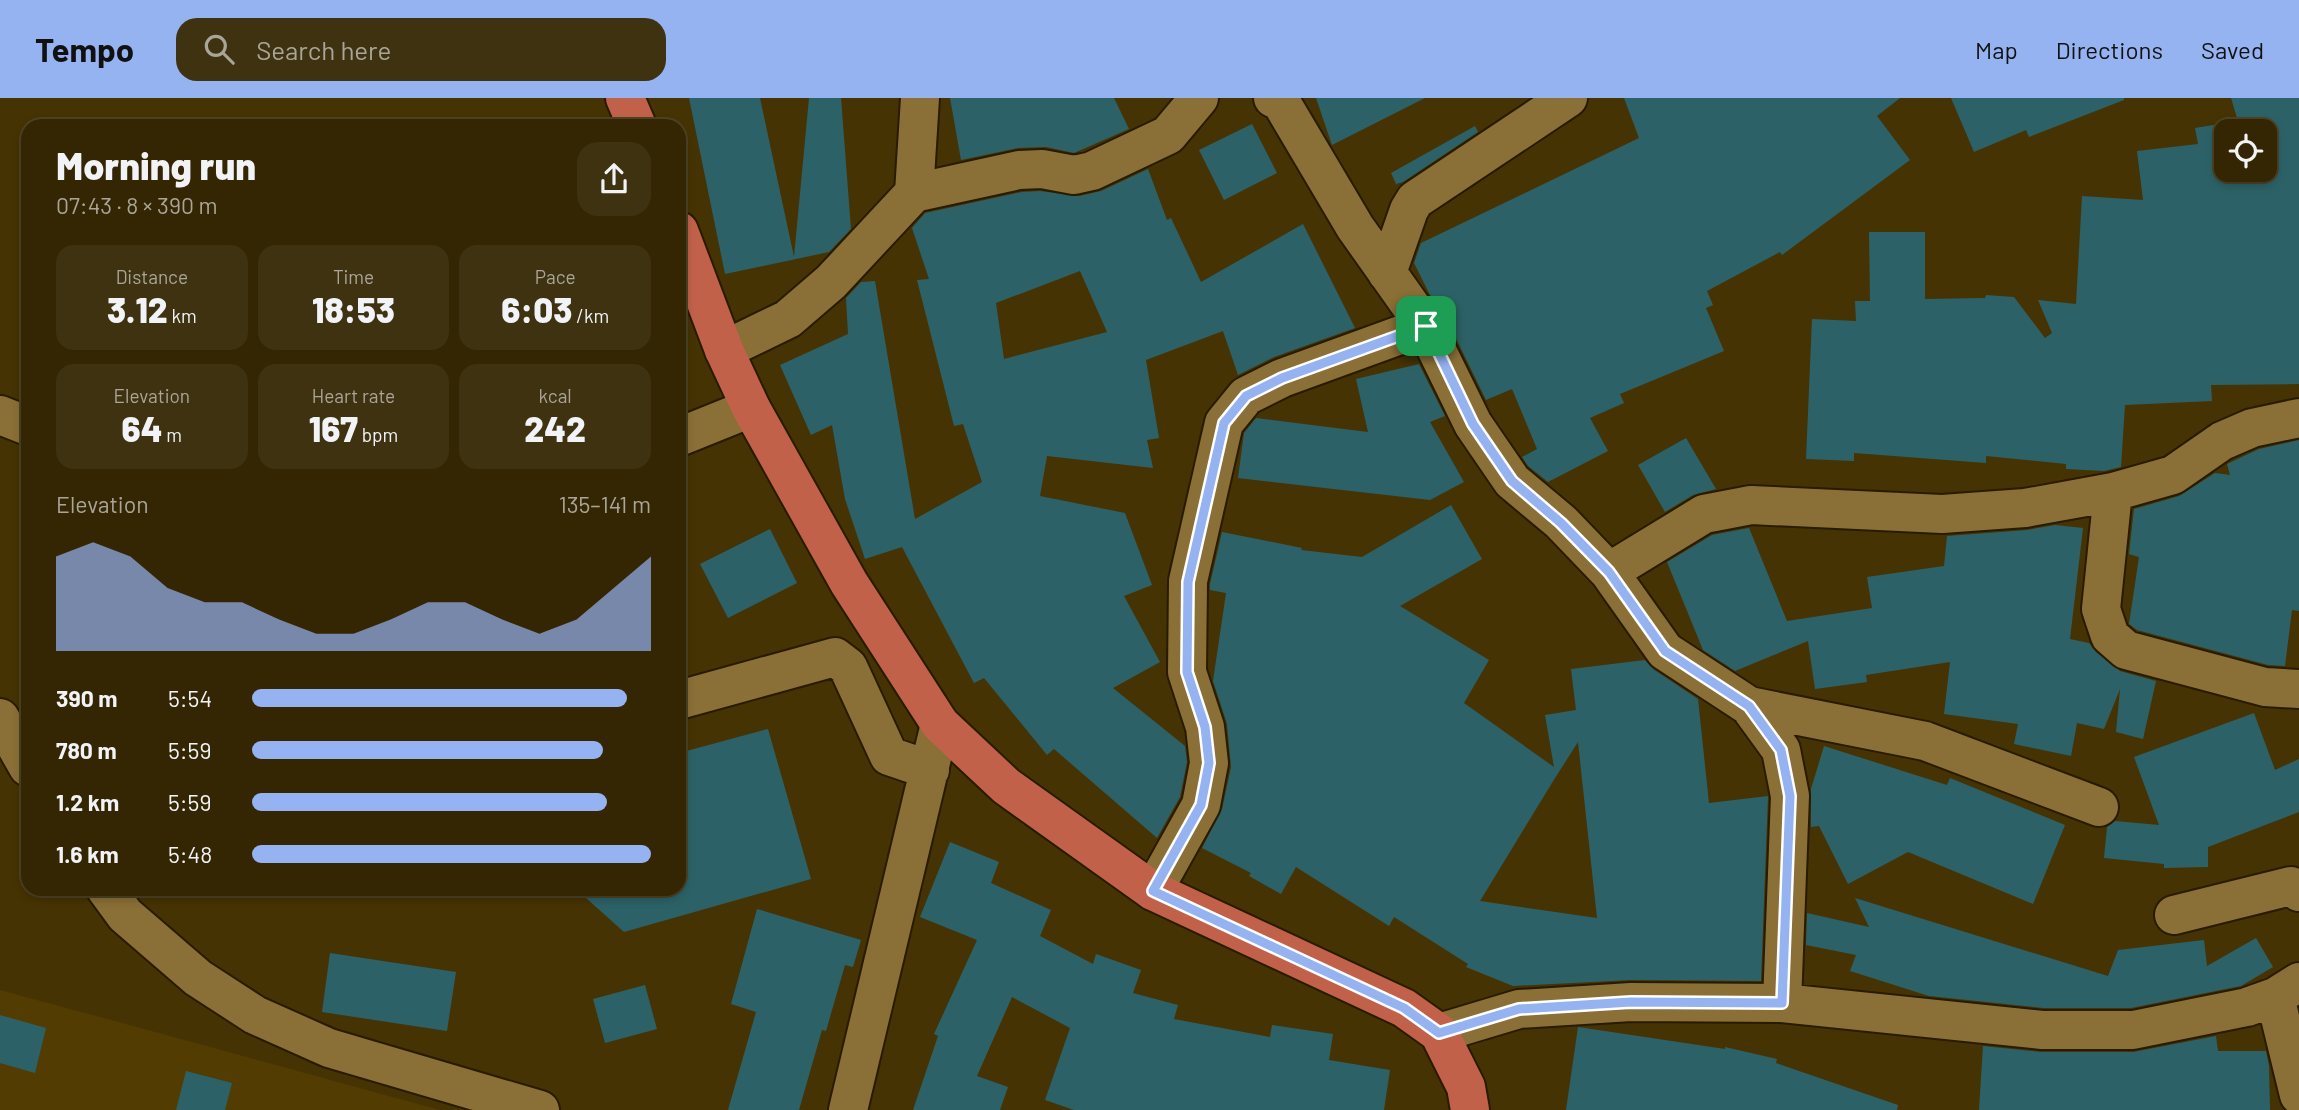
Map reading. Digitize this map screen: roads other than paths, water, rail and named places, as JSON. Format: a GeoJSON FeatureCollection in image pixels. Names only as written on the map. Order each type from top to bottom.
{"type":"FeatureCollection","features":[{"type":"Feature","properties":{"kind":"main road"},"geometry":{"type":"LineString","coordinates":[[625,98],[634,119]]}},
{"type":"Feature","properties":{"kind":"main road"},"geometry":{"type":"LineString","coordinates":[[686,250],[724,350],[751,408],[849,583],[940,724],[1006,786],[1153,891],[1404,1008],[1439,1033],[1466,1087],[1470,1110]]}},
{"type":"Feature","properties":{"kind":"street"},"geometry":{"type":"LineString","coordinates":[[914,193],[920,98]]}},
{"type":"Feature","properties":{"kind":"street"},"geometry":{"type":"LineString","coordinates":[[724,350],[788,319],[831,282],[914,193],[1019,170],[1042,169],[1074,175],[1092,171],[1168,135],[1199,98]]}},
{"type":"Feature","properties":{"kind":"street"},"geometry":{"type":"LineString","coordinates":[[1273,98],[1281,102],[1355,227],[1426,326],[1473,424],[1512,481],[1561,523],[1609,572],[1665,651],[1749,706],[1781,750],[1790,796],[1782,1003]]}},
{"type":"Feature","properties":{"kind":"street"},"geometry":{"type":"LineString","coordinates":[[1387,273],[1415,200],[1568,98]]}},
{"type":"Feature","properties":{"kind":"street"},"geometry":{"type":"LineString","coordinates":[[1153,891],[1201,805],[1209,763],[1205,727],[1187,672],[1188,582],[1224,423],[1246,396],[1282,378],[1426,326]]}},
{"type":"Feature","properties":{"kind":"street"},"geometry":{"type":"LineString","coordinates":[[686,434],[751,408]]}},
{"type":"Feature","properties":{"kind":"street"},"geometry":{"type":"LineString","coordinates":[[0,415],[21,423]]}},
{"type":"Feature","properties":{"kind":"street"},"geometry":{"type":"LineString","coordinates":[[1609,572],[1704,514],[1751,505],[1942,514],[2025,508],[2113,492],[2173,475],[2222,441],[2252,428],[2299,418]]}},
{"type":"Feature","properties":{"kind":"street"},"geometry":{"type":"LineString","coordinates":[[2113,492],[2101,609],[2110,636],[2126,650],[2265,687],[2299,689]]}},
{"type":"Feature","properties":{"kind":"street"},"geometry":{"type":"LineString","coordinates":[[686,697],[835,657],[848,667],[889,756],[930,770]]}},
{"type":"Feature","properties":{"kind":"street"},"geometry":{"type":"LineString","coordinates":[[1749,706],[1925,741],[2099,807]]}},
{"type":"Feature","properties":{"kind":"street"},"geometry":{"type":"LineString","coordinates":[[0,718],[21,755]]}},
{"type":"Feature","properties":{"kind":"street"},"geometry":{"type":"LineString","coordinates":[[848,1110],[940,724]]}},
{"type":"Feature","properties":{"kind":"street"},"geometry":{"type":"LineString","coordinates":[[2174,915],[2291,886],[2299,892]]}},
{"type":"Feature","properties":{"kind":"street"},"geometry":{"type":"LineString","coordinates":[[111,896],[125,915],[198,978],[255,1015],[328,1048],[540,1110]]}},
{"type":"Feature","properties":{"kind":"street"},"geometry":{"type":"LineString","coordinates":[[1439,1033],[1519,1009],[1631,1002],[1782,1003],[2042,1030],[2133,1030],[2228,1012],[2287,989],[2299,1095]]}}]}
